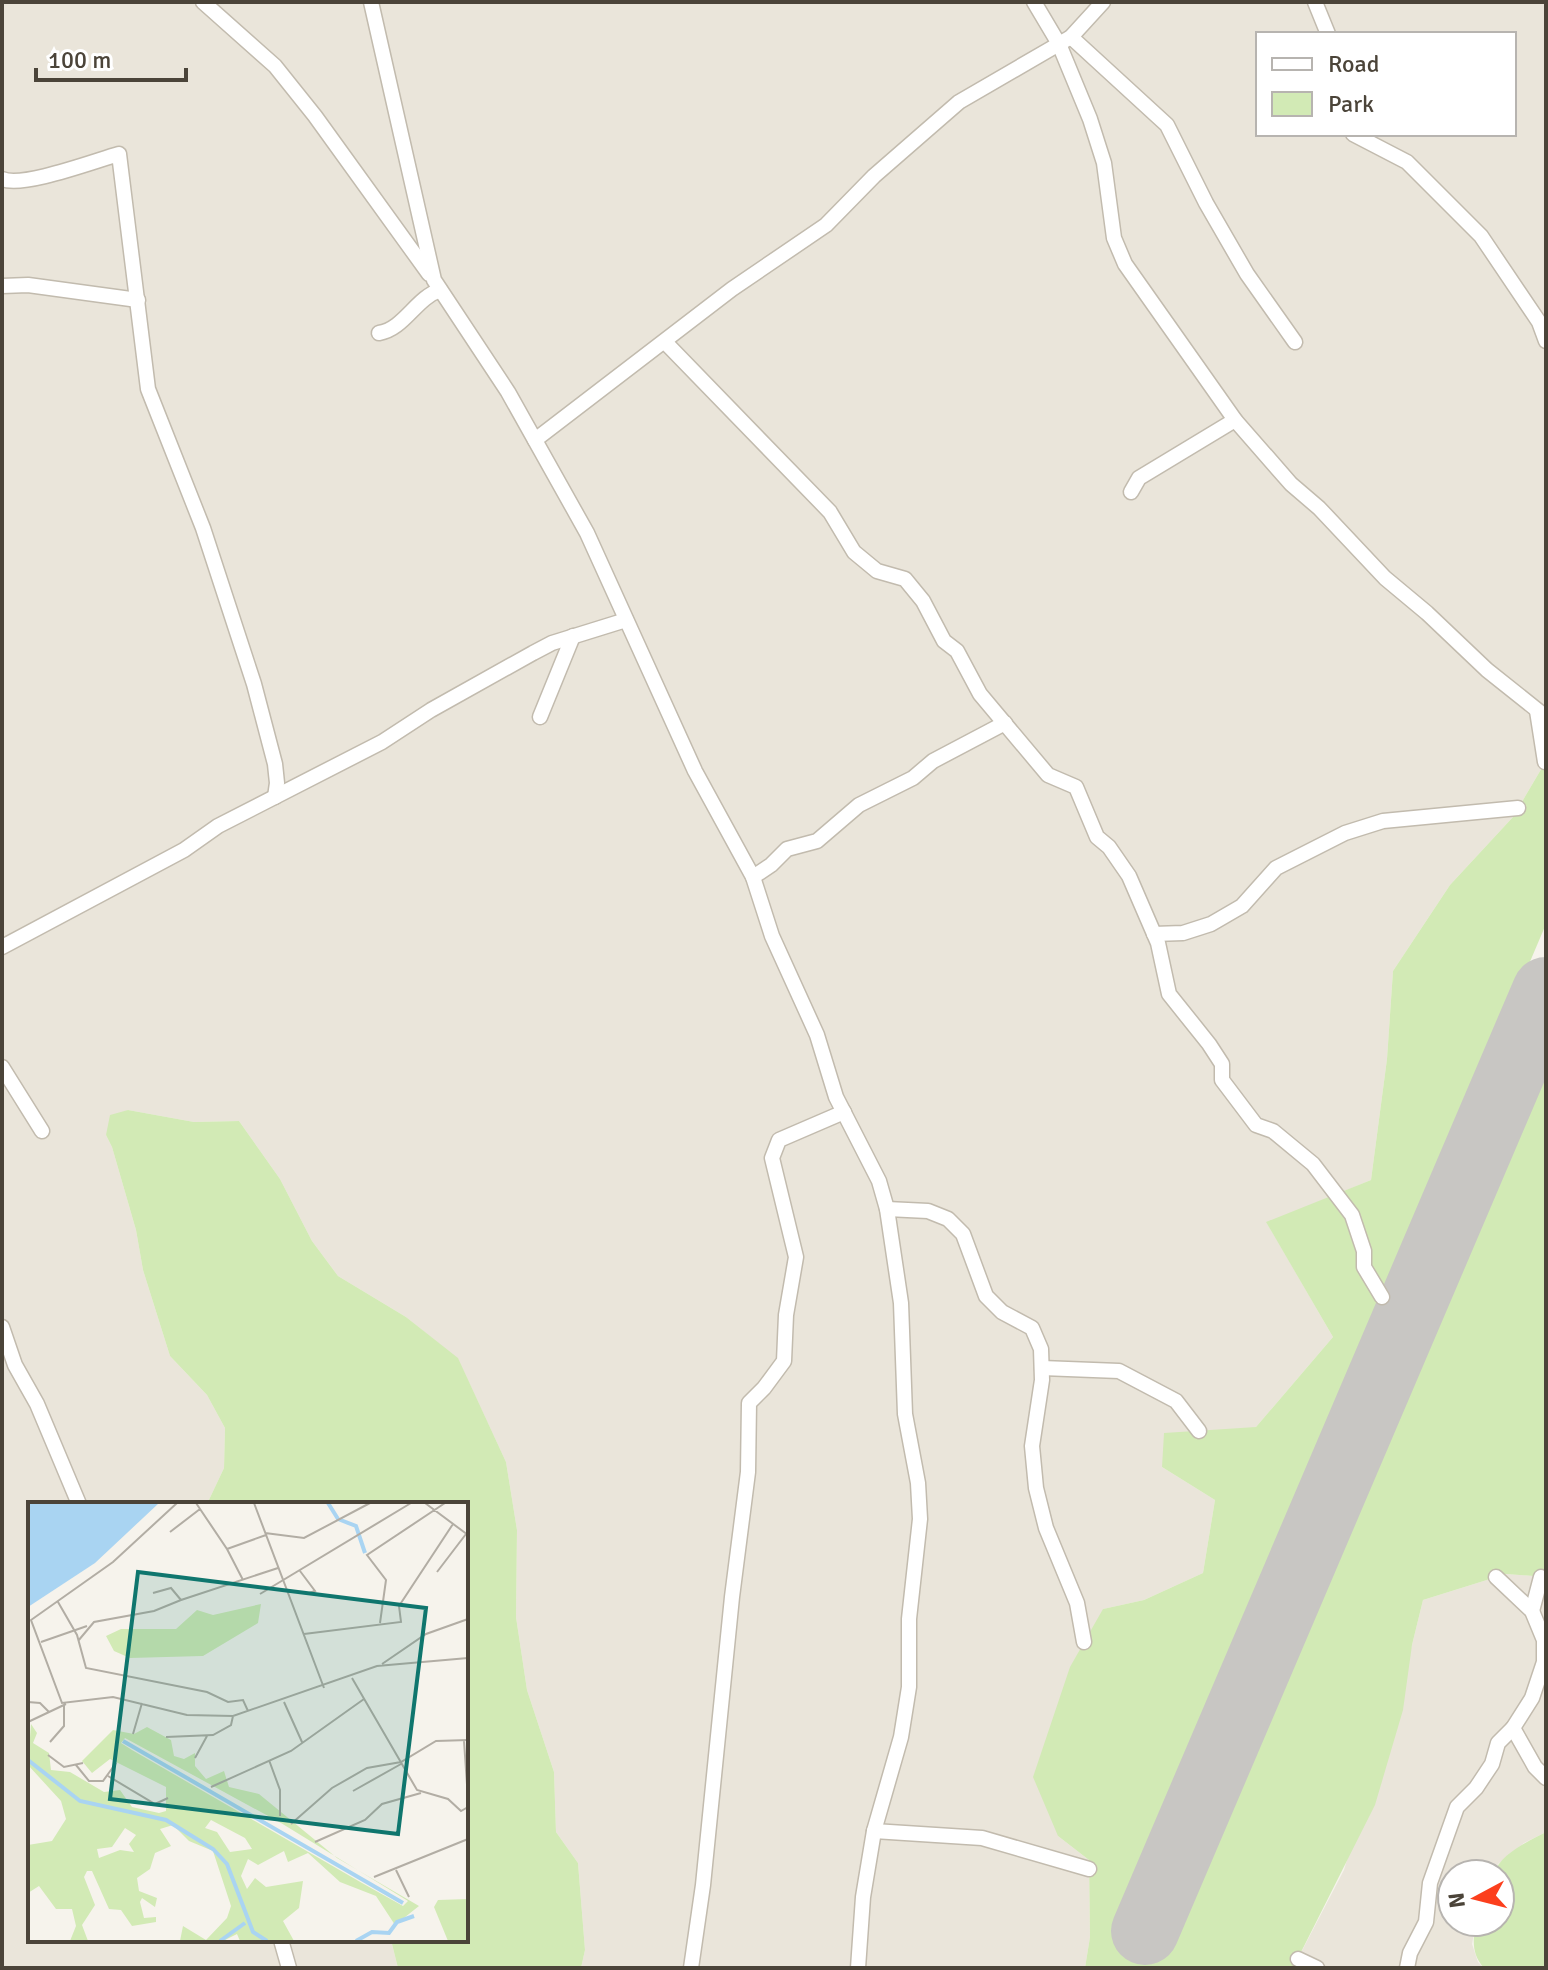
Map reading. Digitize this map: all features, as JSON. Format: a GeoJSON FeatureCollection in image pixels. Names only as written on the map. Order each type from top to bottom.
{"type":"FeatureCollection","features":[{"type":"Feature","properties":{"kind":"street"},"geometry":{"type":"LineString","coordinates":[[203,2],[275,66],[315,116],[437,285],[508,392],[587,533],[695,771],[753,877],[761,907],[817,1035],[836,1097],[879,1181],[887,1209],[901,1303],[905,1414],[918,1483],[920,1519],[909,1619],[909,1687],[901,1737],[874,1831],[863,1897],[858,1968]]}},
{"type":"Feature","properties":{"kind":"street"},"geometry":{"type":"LineString","coordinates":[[371,2],[437,285],[390,331],[379,333]]}},
{"type":"Feature","properties":{"kind":"street"},"geometry":{"type":"LineString","coordinates":[[1034,2],[1065,41],[1167,125],[1206,203],[1247,274],[1295,342]]}},
{"type":"Feature","properties":{"kind":"street"},"geometry":{"type":"LineString","coordinates":[[535,440],[732,289],[826,225],[874,176],[959,102],[1065,41],[1103,2]]}},
{"type":"Feature","properties":{"kind":"street"},"geometry":{"type":"LineString","coordinates":[[1315,2],[1327,32]]}},
{"type":"Feature","properties":{"kind":"street"},"geometry":{"type":"LineString","coordinates":[[1065,41],[1104,163],[1114,238],[1125,264],[1235,420],[1291,484],[1319,508],[1385,578],[1487,670],[1542,714],[1545,762]]}},
{"type":"Feature","properties":{"kind":"street"},"geometry":{"type":"LineString","coordinates":[[1357,136],[1407,162],[1481,236],[1539,322],[1546,341]]}},
{"type":"Feature","properties":{"kind":"street"},"geometry":{"type":"LineString","coordinates":[[2,179],[27,180],[119,154],[148,389],[203,528],[254,684],[275,764],[275,797]]}},
{"type":"Feature","properties":{"kind":"street"},"geometry":{"type":"LineString","coordinates":[[2,286],[28,285],[138,300]]}},
{"type":"Feature","properties":{"kind":"street"},"geometry":{"type":"LineString","coordinates":[[665,342],[830,512],[854,552],[877,571],[905,579],[923,601],[944,641],[957,651],[980,694],[1048,775],[1076,787],[1097,837],[1109,847],[1129,876],[1154,934],[1169,994],[1222,1064],[1222,1080],[1256,1125],[1273,1131],[1313,1164],[1352,1215],[1364,1251],[1364,1267],[1382,1297]]}},
{"type":"Feature","properties":{"kind":"street"},"geometry":{"type":"LineString","coordinates":[[1131,492],[1139,478],[1235,420]]}},
{"type":"Feature","properties":{"kind":"street"},"geometry":{"type":"LineString","coordinates":[[2,947],[184,850],[218,826],[382,742],[431,710],[552,643],[626,620]]}},
{"type":"Feature","properties":{"kind":"street"},"geometry":{"type":"LineString","coordinates":[[540,717],[573,636]]}},
{"type":"Feature","properties":{"kind":"street"},"geometry":{"type":"LineString","coordinates":[[753,877],[793,846],[817,841],[859,805],[913,778],[933,761],[1005,723]]}},
{"type":"Feature","properties":{"kind":"street"},"geometry":{"type":"LineString","coordinates":[[1154,934],[1183,933],[1211,924],[1242,906],[1276,868],[1345,833],[1383,821],[1518,808]]}},
{"type":"Feature","properties":{"kind":"street"},"geometry":{"type":"LineString","coordinates":[[2,1067],[42,1131]]}},
{"type":"Feature","properties":{"kind":"street"},"geometry":{"type":"LineString","coordinates":[[691,1968],[715,1787],[732,1597],[748,1472],[749,1403],[784,1361],[786,1315],[796,1257],[772,1158],[779,1140],[844,1112]]}},
{"type":"Feature","properties":{"kind":"street"},"geometry":{"type":"LineString","coordinates":[[887,1209],[928,1211],[948,1219],[963,1234],[986,1296],[1002,1312],[1032,1328],[1041,1349],[1042,1368],[1032,1446],[1036,1488],[1046,1528],[1077,1603],[1084,1642]]}},
{"type":"Feature","properties":{"kind":"street"},"geometry":{"type":"LineString","coordinates":[[2,1327],[15,1365],[37,1404],[78,1502]]}},
{"type":"Feature","properties":{"kind":"street"},"geometry":{"type":"LineString","coordinates":[[1042,1368],[1119,1371],[1176,1401],[1199,1431]]}},
{"type":"Feature","properties":{"kind":"street"},"geometry":{"type":"LineString","coordinates":[[1407,1968],[1410,1953],[1426,1922],[1430,1883],[1457,1807],[1476,1788],[1492,1764],[1498,1743],[1513,1728],[1532,1698],[1544,1662],[1544,1640],[1532,1611],[1496,1577]]}},
{"type":"Feature","properties":{"kind":"street"},"geometry":{"type":"LineString","coordinates":[[1532,1611],[1541,1577]]}},
{"type":"Feature","properties":{"kind":"street"},"geometry":{"type":"LineString","coordinates":[[1513,1728],[1535,1767],[1546,1778]]}},
{"type":"Feature","properties":{"kind":"street"},"geometry":{"type":"LineString","coordinates":[[874,1831],[982,1838],[1089,1869]]}},
{"type":"Feature","properties":{"kind":"street"},"geometry":{"type":"LineString","coordinates":[[282,1942],[289,1968]]}},
{"type":"Feature","properties":{"kind":"street"},"geometry":{"type":"LineString","coordinates":[[1298,1959],[1317,1968]]}},
{"type":"Feature","properties":{"kind":"shaded area"},"geometry":{"type":"Polygon","coordinates":[[[2,2],[1546,2],[1546,761],[1513,817],[1450,885],[1393,971],[1387,1059],[1371,1180],[1267,1223],[1333,1337],[1256,1427],[1162,1467],[1215,1500],[1203,1573],[1144,1600],[1103,1609],[1058,1836],[1089,1860],[1090,1937],[1085,1968],[581,1968],[585,1950],[578,1863],[556,1832],[554,1772],[527,1690],[516,1617],[517,1530],[506,1462],[458,1359],[406,1317],[338,1276],[312,1241],[280,1179],[239,1121],[194,1122],[128,1110],[106,1135],[112,1147],[136,1230],[143,1270],[170,1356],[207,1395],[225,1428],[224,1468],[208,1502],[28,1502],[28,1942],[392,1942],[398,1968],[2,1968],[2,2]]]}},
{"type":"Feature","properties":{"kind":"shaded area"},"geometry":{"type":"Polygon","coordinates":[[[1506,1574],[1546,1577],[1546,1832],[1524,1843],[1505,1858],[1436,1858],[1436,1938],[1473,1938],[1478,1962],[1484,1968],[1293,1968],[1344,1870],[1423,1600],[1506,1574]]]}},
{"type":"Feature","properties":{"kind":"green space"},"geometry":{"type":"Polygon","coordinates":[[[1546,761],[1546,924],[1122,1921],[1157,1946],[1199,1862],[1308,1578],[1546,1026],[1546,1577],[1506,1574],[1423,1600],[1412,1645],[1403,1710],[1375,1805],[1293,1968],[1085,1968],[1090,1937],[1089,1860],[1058,1836],[1033,1777],[1070,1667],[1103,1609],[1144,1600],[1203,1573],[1215,1500],[1162,1467],[1164,1433],[1256,1427],[1333,1337],[1266,1222],[1371,1180],[1387,1059],[1393,971],[1450,885],[1513,817],[1546,761]]]}},
{"type":"Feature","properties":{"kind":"green space"},"geometry":{"type":"Polygon","coordinates":[[[128,1110],[194,1122],[239,1121],[280,1179],[312,1241],[338,1276],[406,1317],[458,1358],[506,1462],[517,1530],[516,1617],[527,1690],[554,1772],[556,1832],[578,1863],[585,1950],[581,1968],[398,1968],[392,1942],[468,1942],[468,1502],[208,1502],[224,1468],[225,1428],[207,1395],[170,1356],[143,1270],[136,1230],[112,1147],[106,1135],[110,1115],[128,1110]]]}},
{"type":"Feature","properties":{"kind":"green space"},"geometry":{"type":"Polygon","coordinates":[[[1546,1832],[1546,1968],[1484,1968],[1475,1952],[1474,1938],[1516,1938],[1516,1858],[1504,1858],[1546,1832]]]}},
{"type":"Feature","properties":{"kind":"runway"},"geometry":{"type":"LineString","coordinates":[[1145,1931],[1546,991]]}}]}
